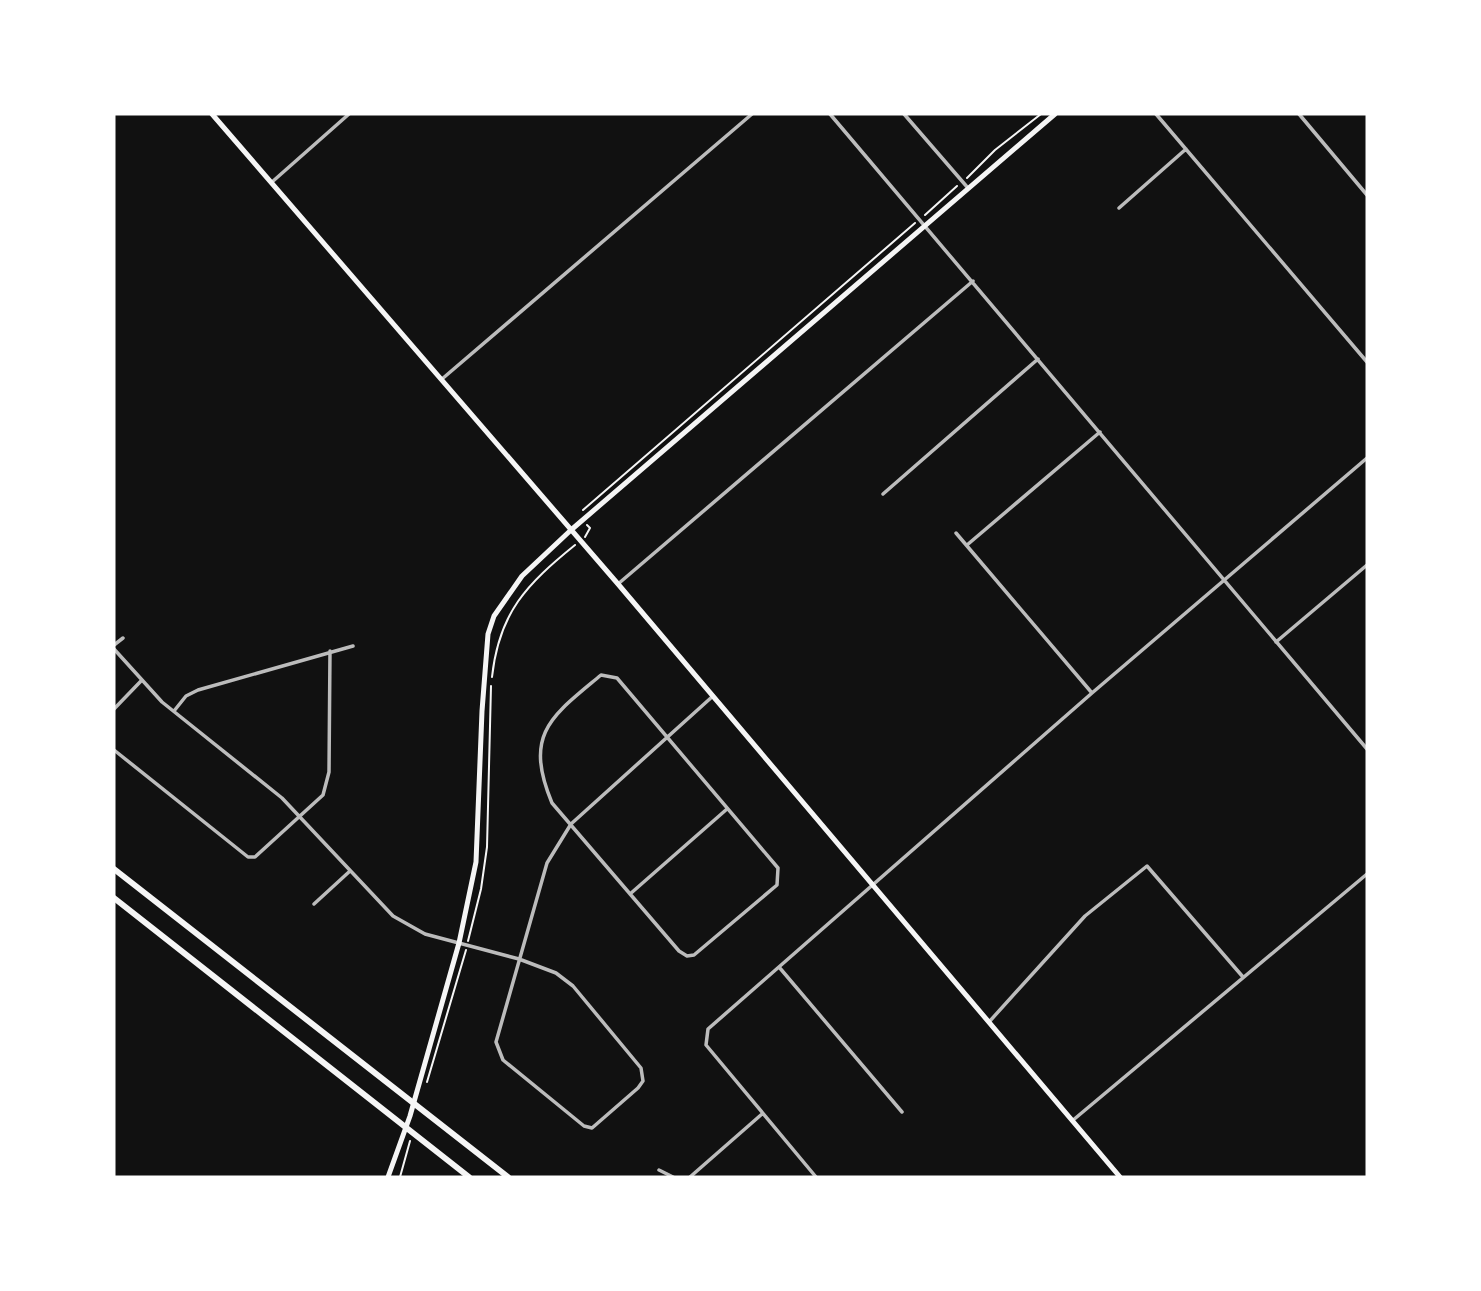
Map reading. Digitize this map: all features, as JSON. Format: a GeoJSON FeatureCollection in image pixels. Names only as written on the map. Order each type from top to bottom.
{"type":"FeatureCollection","features":[{"type":"Feature","properties":{"kind":"highway"},"geometry":{"type":"LineString","coordinates":[[114,869],[508,1177]]}},
{"type":"Feature","properties":{"kind":"highway"},"geometry":{"type":"LineString","coordinates":[[114,898],[469,1177]]}},
{"type":"Feature","properties":{"kind":"main road"},"geometry":{"type":"LineString","coordinates":[[212,114],[581,540],[1120,1177]]}},
{"type":"Feature","properties":{"kind":"main road"},"geometry":{"type":"LineString","coordinates":[[388,1177],[410,1116],[459,943],[476,862],[482,711],[488,634],[494,616],[522,576],[571,530],[1055,114]]}},
{"type":"Feature","properties":{"kind":"street"},"geometry":{"type":"LineString","coordinates":[[272,182],[349,114]]}},
{"type":"Feature","properties":{"kind":"street"},"geometry":{"type":"LineString","coordinates":[[442,379],[752,114]]}},
{"type":"Feature","properties":{"kind":"street"},"geometry":{"type":"LineString","coordinates":[[830,114],[1367,749]]}},
{"type":"Feature","properties":{"kind":"street"},"geometry":{"type":"LineString","coordinates":[[904,114],[968,188]]}},
{"type":"Feature","properties":{"kind":"street"},"geometry":{"type":"LineString","coordinates":[[1156,114],[1367,362]]}},
{"type":"Feature","properties":{"kind":"street"},"geometry":{"type":"LineString","coordinates":[[1299,114],[1367,195]]}},
{"type":"Feature","properties":{"kind":"street"},"geometry":{"type":"LineString","coordinates":[[1119,208],[1186,149]]}},
{"type":"Feature","properties":{"kind":"street"},"geometry":{"type":"LineString","coordinates":[[618,584],[972,281]]}},
{"type":"Feature","properties":{"kind":"street"},"geometry":{"type":"LineString","coordinates":[[883,494],[1038,359]]}},
{"type":"Feature","properties":{"kind":"street"},"geometry":{"type":"LineString","coordinates":[[967,545],[1100,432]]}},
{"type":"Feature","properties":{"kind":"street"},"geometry":{"type":"LineString","coordinates":[[816,1177],[706,1045],[708,1029],[1092,693],[1367,458]]}},
{"type":"Feature","properties":{"kind":"street"},"geometry":{"type":"LineString","coordinates":[[956,533],[1092,693]]}},
{"type":"Feature","properties":{"kind":"street"},"geometry":{"type":"LineString","coordinates":[[1276,642],[1367,565]]}},
{"type":"Feature","properties":{"kind":"street"},"geometry":{"type":"LineString","coordinates":[[123,638],[114,647],[141,681],[174,711],[272,789],[393,916],[425,934],[519,958],[556,973],[573,986],[641,1068],[643,1081],[592,1128],[584,1126],[503,1060],[497,1049],[519,958],[547,863],[571,824],[713,696]]}},
{"type":"Feature","properties":{"kind":"street"},"geometry":{"type":"LineString","coordinates":[[174,711],[186,696],[198,690],[353,646]]}},
{"type":"Feature","properties":{"kind":"street"},"geometry":{"type":"LineString","coordinates":[[114,750],[252,858],[323,795],[328,782],[330,651]]}},
{"type":"Feature","properties":{"kind":"street"},"geometry":{"type":"LineString","coordinates":[[601,675],[617,678],[667,738],[778,868],[777,885],[700,952],[687,956],[552,803],[541,769],[544,730],[554,714],[601,675]]}},
{"type":"Feature","properties":{"kind":"street"},"geometry":{"type":"LineString","coordinates":[[114,709],[141,681]]}},
{"type":"Feature","properties":{"kind":"street"},"geometry":{"type":"LineString","coordinates":[[630,894],[727,809]]}},
{"type":"Feature","properties":{"kind":"street"},"geometry":{"type":"LineString","coordinates":[[989,1022],[1085,916],[1147,866],[1244,978]]}},
{"type":"Feature","properties":{"kind":"street"},"geometry":{"type":"LineString","coordinates":[[314,904],[350,872]]}},
{"type":"Feature","properties":{"kind":"street"},"geometry":{"type":"LineString","coordinates":[[1072,1121],[1367,874]]}},
{"type":"Feature","properties":{"kind":"street"},"geometry":{"type":"LineString","coordinates":[[779,967],[902,1112]]}},
{"type":"Feature","properties":{"kind":"street"},"geometry":{"type":"LineString","coordinates":[[690,1177],[762,1114]]}},
{"type":"Feature","properties":{"kind":"street"},"geometry":{"type":"LineString","coordinates":[[659,1170],[673,1177]]}},
{"type":"Feature","properties":{"kind":"path"},"geometry":{"type":"LineString","coordinates":[[574,546],[588,534],[590,528],[579,514],[587,506],[963,182],[995,150],[1041,114]]}}]}
